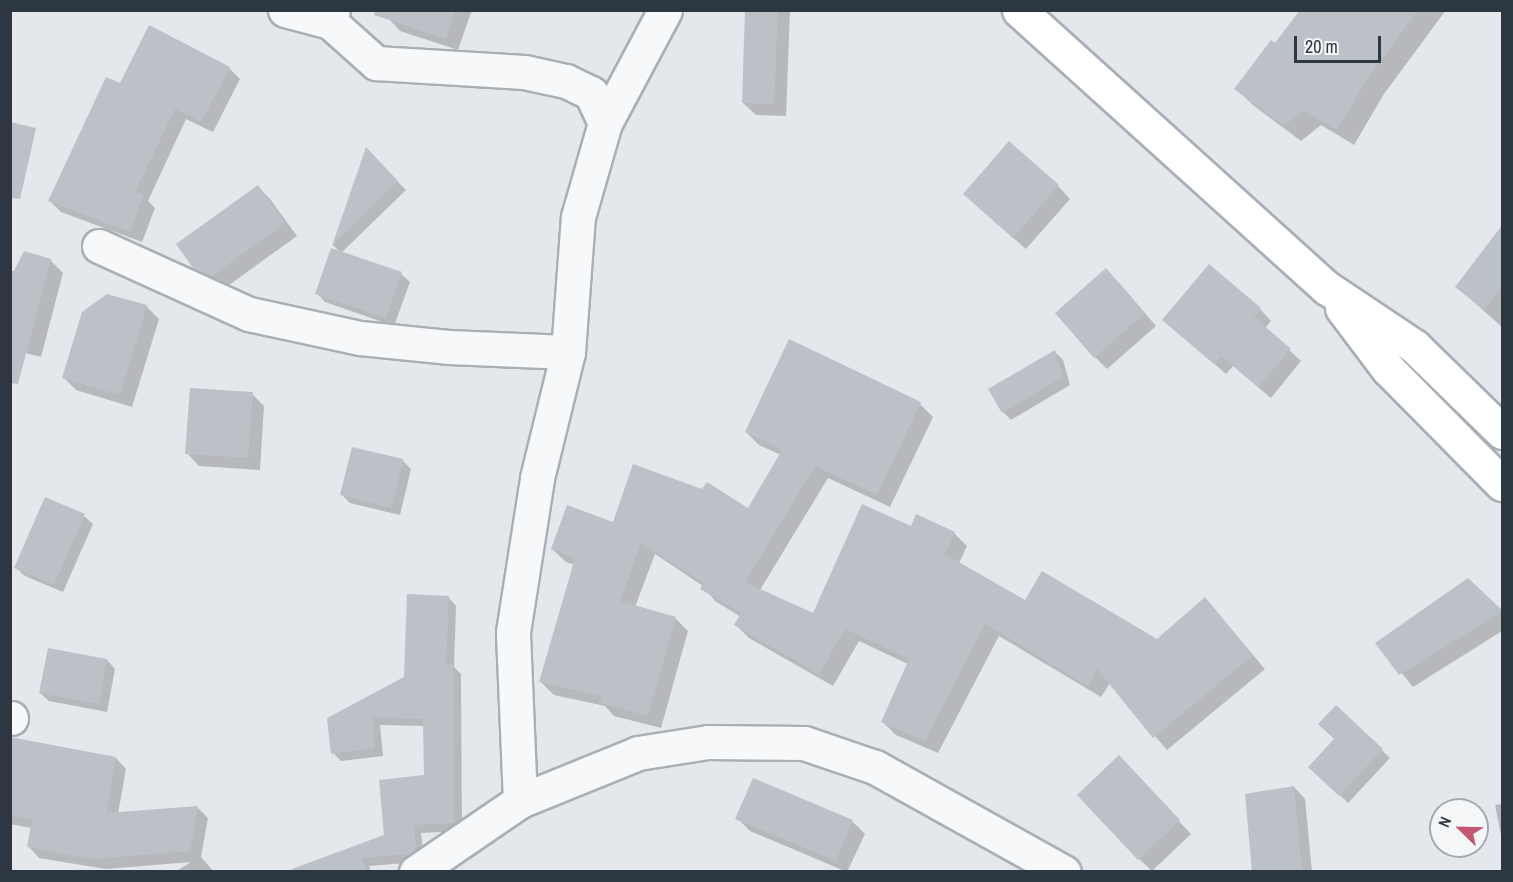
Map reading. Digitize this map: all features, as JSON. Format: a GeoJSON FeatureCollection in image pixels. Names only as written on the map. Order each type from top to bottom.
{"type":"FeatureCollection","features":[{"type":"Feature","properties":{"kind":"street"},"geometry":{"type":"LineString","coordinates":[[285,10],[332,16],[376,63],[524,72],[566,81],[591,93],[605,123]]}},
{"type":"Feature","properties":{"kind":"street"},"geometry":{"type":"LineString","coordinates":[[520,801],[513,632],[537,478],[568,352],[578,217],[605,123],[665,10]]}},
{"type":"Feature","properties":{"kind":"street"},"geometry":{"type":"LineString","coordinates":[[1018,10],[1327,288],[1414,346],[1503,432]]}},
{"type":"Feature","properties":{"kind":"street"},"geometry":{"type":"LineString","coordinates":[[99,246],[249,315],[360,338],[448,346],[568,352]]}},
{"type":"Feature","properties":{"kind":"street"},"geometry":{"type":"LineString","coordinates":[[1327,288],[1388,369],[1503,484]]}},
{"type":"Feature","properties":{"kind":"street"},"geometry":{"type":"LineString","coordinates":[[416,872],[520,801],[638,753],[708,742],[804,743],[875,767],[1064,872]]}},
{"type":"Feature","properties":{"kind":"building"},"geometry":{"type":"Polygon","coordinates":[[[375,10],[455,10],[446,39],[374,15],[375,10]]]}},
{"type":"Feature","properties":{"kind":"building"},"geometry":{"type":"Polygon","coordinates":[[[745,10],[778,10],[774,104],[742,103],[745,10]]]}},
{"type":"Feature","properties":{"kind":"building"},"geometry":{"type":"Polygon","coordinates":[[[1300,10],[1418,10],[1368,78],[1337,130],[1304,110],[1284,126],[1234,89],[1271,40],[1275,43],[1300,10]]]}},
{"type":"Feature","properties":{"kind":"building"},"geometry":{"type":"Polygon","coordinates":[[[149,25],[230,67],[201,122],[175,109],[135,192],[144,195],[130,232],[48,201],[106,77],[120,83],[149,25]]]}},
{"type":"Feature","properties":{"kind":"building"},"geometry":{"type":"Polygon","coordinates":[[[10,122],[36,128],[20,199],[10,198],[10,122]]]}},
{"type":"Feature","properties":{"kind":"building"},"geometry":{"type":"Polygon","coordinates":[[[1009,141],[1059,185],[1013,238],[963,194],[1009,141]]]}},
{"type":"Feature","properties":{"kind":"building"},"geometry":{"type":"Polygon","coordinates":[[[366,147],[398,181],[332,246],[366,147]]]}},
{"type":"Feature","properties":{"kind":"building"},"geometry":{"type":"Polygon","coordinates":[[[258,185],[285,223],[212,276],[193,268],[176,244],[258,185]]]}},
{"type":"Feature","properties":{"kind":"building"},"geometry":{"type":"Polygon","coordinates":[[[1503,224],[1503,286],[1484,310],[1455,287],[1503,224]]]}},
{"type":"Feature","properties":{"kind":"building"},"geometry":{"type":"Polygon","coordinates":[[[331,248],[402,272],[386,318],[315,294],[331,248]]]}},
{"type":"Feature","properties":{"kind":"building"},"geometry":{"type":"Polygon","coordinates":[[[24,251],[51,259],[18,384],[10,383],[10,279],[24,251]]]}},
{"type":"Feature","properties":{"kind":"building"},"geometry":{"type":"Polygon","coordinates":[[[1209,264],[1261,308],[1254,317],[1291,349],[1258,387],[1221,356],[1214,364],[1162,320],[1209,264]]]}},
{"type":"Feature","properties":{"kind":"building"},"geometry":{"type":"Polygon","coordinates":[[[1106,268],[1145,313],[1094,358],[1055,313],[1106,268]]]}},
{"type":"Feature","properties":{"kind":"building"},"geometry":{"type":"Polygon","coordinates":[[[107,294],[147,305],[120,395],[62,378],[82,312],[107,294]]]}},
{"type":"Feature","properties":{"kind":"building"},"geometry":{"type":"Polygon","coordinates":[[[789,339],[921,402],[877,495],[815,466],[745,582],[813,613],[862,504],[911,526],[916,514],[955,532],[945,554],[1025,600],[1042,571],[1157,639],[1205,597],[1253,655],[1153,738],[1097,669],[1088,686],[985,624],[925,741],[881,722],[909,659],[845,629],[819,674],[734,625],[741,613],[700,589],[703,583],[641,543],[620,601],[676,617],[648,716],[600,703],[601,696],[539,682],[575,558],[551,549],[567,505],[613,522],[633,464],[702,489],[707,482],[748,508],[782,450],[745,432],[789,339]]]}},
{"type":"Feature","properties":{"kind":"building"},"geometry":{"type":"Polygon","coordinates":[[[1055,350],[1063,377],[1002,413],[988,389],[1055,350]]]}},
{"type":"Feature","properties":{"kind":"building"},"geometry":{"type":"Polygon","coordinates":[[[190,388],[253,392],[248,458],[185,454],[190,388]]]}},
{"type":"Feature","properties":{"kind":"building"},"geometry":{"type":"Polygon","coordinates":[[[352,447],[403,459],[392,508],[340,495],[352,447]]]}},
{"type":"Feature","properties":{"kind":"building"},"geometry":{"type":"Polygon","coordinates":[[[45,497],[85,514],[54,585],[14,568],[45,497]]]}},
{"type":"Feature","properties":{"kind":"building"},"geometry":{"type":"Polygon","coordinates":[[[1468,578],[1503,611],[1399,675],[1375,643],[1468,578]]]}},
{"type":"Feature","properties":{"kind":"building"},"geometry":{"type":"Polygon","coordinates":[[[407,594],[449,596],[446,664],[453,664],[454,823],[414,825],[416,849],[409,854],[362,858],[367,872],[292,872],[292,869],[384,835],[379,780],[424,775],[423,719],[372,717],[375,748],[331,754],[327,718],[404,677],[407,594]]]}},
{"type":"Feature","properties":{"kind":"building"},"geometry":{"type":"Polygon","coordinates":[[[48,648],[107,659],[99,704],[39,693],[48,648]]]}},
{"type":"Feature","properties":{"kind":"building"},"geometry":{"type":"Polygon","coordinates":[[[1336,705],[1383,749],[1339,796],[1308,767],[1334,739],[1318,724],[1336,705]]]}},
{"type":"Feature","properties":{"kind":"building"},"geometry":{"type":"Polygon","coordinates":[[[10,737],[116,757],[106,813],[198,806],[190,851],[95,859],[27,847],[32,820],[10,816],[10,737]]]}},
{"type":"Feature","properties":{"kind":"building"},"geometry":{"type":"Polygon","coordinates":[[[1119,755],[1180,820],[1138,860],[1077,795],[1119,755]]]}},
{"type":"Feature","properties":{"kind":"building"},"geometry":{"type":"Polygon","coordinates":[[[753,778],[853,820],[836,861],[735,819],[753,778]]]}},
{"type":"Feature","properties":{"kind":"building"},"geometry":{"type":"Polygon","coordinates":[[[1294,786],[1302,872],[1252,872],[1245,794],[1294,786]]]}}]}
